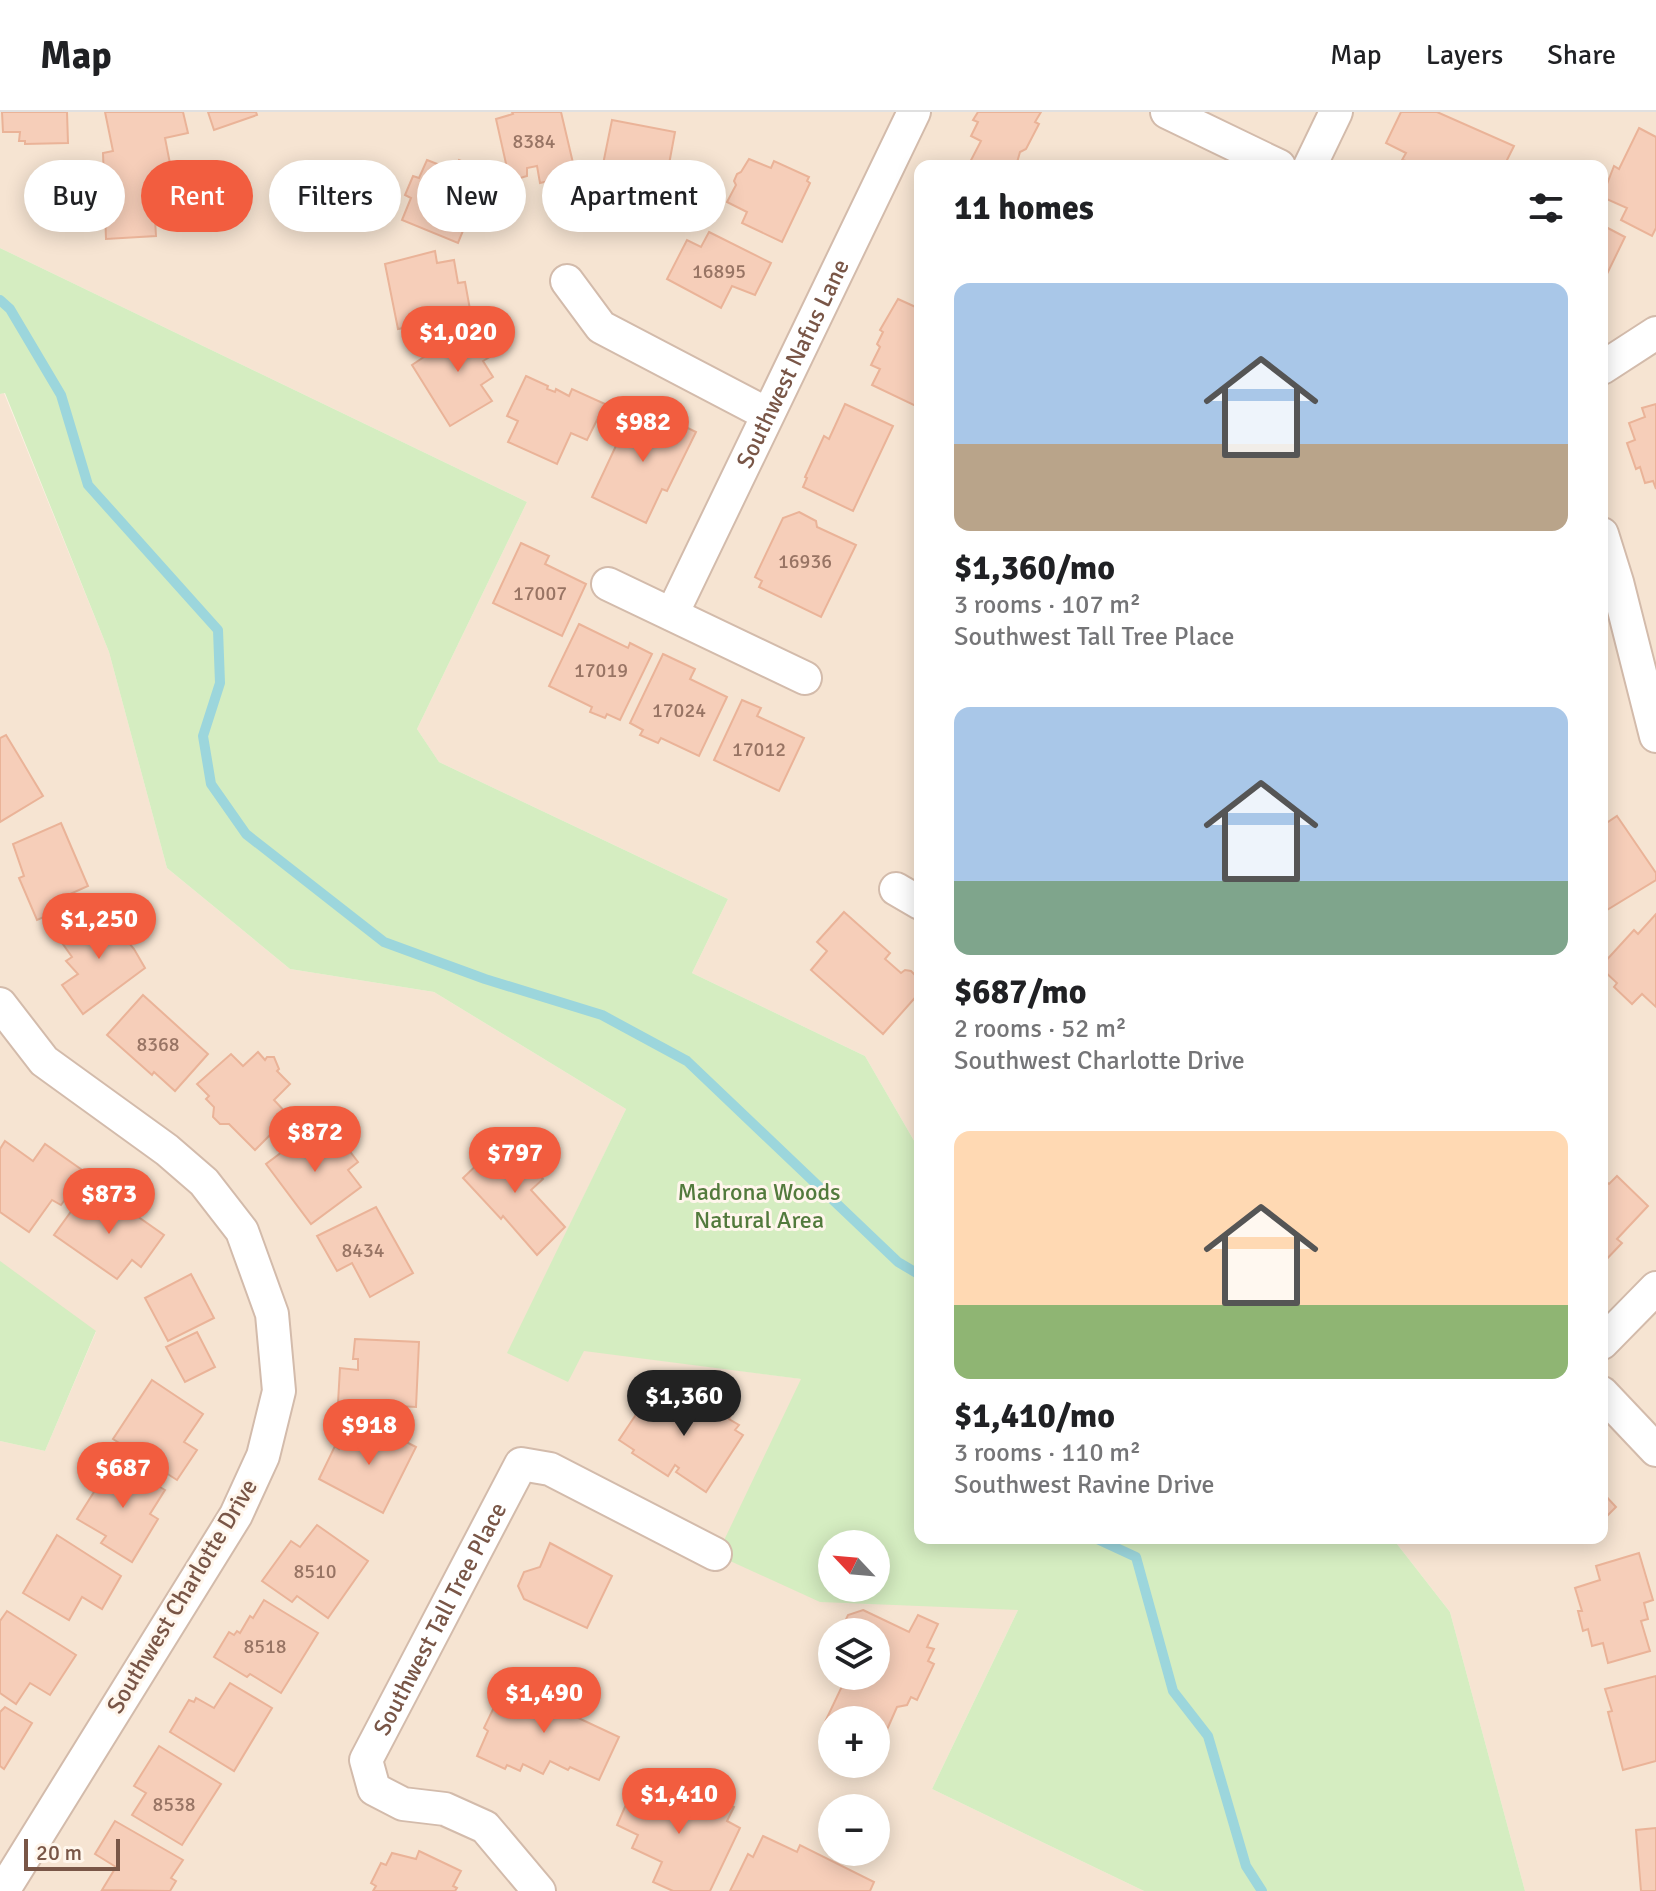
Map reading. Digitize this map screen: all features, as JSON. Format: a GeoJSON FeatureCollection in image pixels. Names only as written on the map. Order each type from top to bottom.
{"type":"FeatureCollection","features":[{"type":"Feature","properties":{"kind":"street","name":"Southwest Nafus Lane"},"geometry":{"type":"LineString","coordinates":[[672,614],[914,112]]}},
{"type":"Feature","properties":{"kind":"street"},"geometry":{"type":"LineString","coordinates":[[1167,112],[1267,160]]}},
{"type":"Feature","properties":{"kind":"street"},"geometry":{"type":"LineString","coordinates":[[1313,160],[1336,112]]}},
{"type":"Feature","properties":{"kind":"street"},"geometry":{"type":"LineString","coordinates":[[567,281],[601,327],[767,414]]}},
{"type":"Feature","properties":{"kind":"street"},"geometry":{"type":"LineString","coordinates":[[1608,364],[1656,333]]}},
{"type":"Feature","properties":{"kind":"street"},"geometry":{"type":"LineString","coordinates":[[1608,556],[1656,736]]}},
{"type":"Feature","properties":{"kind":"street"},"geometry":{"type":"LineString","coordinates":[[608,584],[805,678]]}},
{"type":"Feature","properties":{"kind":"street","name":"Southwest Charlotte Drive"},"geometry":{"type":"LineString","coordinates":[[0,1004],[44,1061],[204,1182],[242,1231],[272,1314],[279,1391],[263,1456],[236,1515],[3,1891]]}},
{"type":"Feature","properties":{"kind":"street"},"geometry":{"type":"LineString","coordinates":[[1608,1337],[1656,1288]]}},
{"type":"Feature","properties":{"kind":"street"},"geometry":{"type":"LineString","coordinates":[[1608,1399],[1656,1450]]}},
{"type":"Feature","properties":{"kind":"street","name":"Southwest Tall Tree Place"},"geometry":{"type":"LineString","coordinates":[[538,1891],[485,1827],[445,1809],[403,1804],[374,1789],[366,1760],[521,1464],[550,1469],[715,1554]]}},
{"type":"Feature","properties":{"kind":"shaded area"},"geometry":{"type":"Polygon","coordinates":[[[0,112],[1656,112],[1656,1891],[1525,1891],[1450,1612],[1397,1544],[1608,1544],[1608,160],[914,160],[914,1141],[865,1056],[692,973],[728,899],[439,762],[417,729],[527,502],[0,248],[0,112]]]}},
{"type":"Feature","properties":{"kind":"shaded area"},"geometry":{"type":"Polygon","coordinates":[[[4,393],[109,652],[167,868],[290,969],[434,992],[626,1109],[508,1353],[584,1350],[802,1379],[914,1530],[914,1544],[928,1544],[1018,1610],[932,1789],[1144,1891],[0,1891],[0,1441],[45,1451],[96,1332],[0,1262],[0,394],[4,393]]]}},
{"type":"Feature","properties":{"kind":"green space","name":"Madrona Woods Natural Area"},"geometry":{"type":"Polygon","coordinates":[[[0,248],[527,502],[417,729],[439,762],[728,899],[692,973],[865,1056],[914,1141],[914,1544],[1397,1544],[1450,1612],[1525,1891],[1144,1891],[932,1789],[1018,1610],[820,1602],[890,1602],[890,1530],[818,1530],[818,1601],[717,1555],[801,1379],[584,1351],[568,1382],[507,1353],[626,1109],[434,992],[290,969],[167,868],[109,652],[5,393],[0,394],[0,248]]]}},
{"type":"Feature","properties":{"kind":"green space"},"geometry":{"type":"Polygon","coordinates":[[[0,1261],[96,1331],[45,1451],[0,1441],[0,1261]]]}},
{"type":"Feature","properties":{"kind":"building"},"geometry":{"type":"Polygon","coordinates":[[[2,112],[67,112],[68,143],[25,144],[25,141],[19,141],[20,132],[3,132],[2,112]]]}},
{"type":"Feature","properties":{"kind":"building"},"geometry":{"type":"Polygon","coordinates":[[[105,112],[183,112],[188,133],[165,138],[169,160],[141,160],[141,232],[156,232],[156,236],[106,239],[106,232],[125,232],[125,160],[103,160],[103,153],[113,151],[105,112]]]}},
{"type":"Feature","properties":{"kind":"building"},"geometry":{"type":"Polygon","coordinates":[[[208,112],[256,112],[257,115],[214,130],[208,112]]]}},
{"type":"Feature","properties":{"kind":"building"},"geometry":{"type":"Polygon","coordinates":[[[561,112],[572,160],[542,160],[542,183],[537,166],[527,168],[526,176],[526,160],[505,160],[496,119],[513,114],[561,112]]]}},
{"type":"Feature","properties":{"kind":"building"},"geometry":{"type":"Polygon","coordinates":[[[978,112],[1041,112],[1035,122],[1039,124],[1018,160],[971,160],[981,141],[971,136],[978,122],[973,120],[978,112]]]}},
{"type":"Feature","properties":{"kind":"building"},"geometry":{"type":"Polygon","coordinates":[[[1401,112],[1437,112],[1514,146],[1507,160],[1402,160],[1406,153],[1386,143],[1401,112]]]}},
{"type":"Feature","properties":{"kind":"building"},"geometry":{"type":"Polygon","coordinates":[[[612,120],[675,132],[670,160],[604,160],[612,120]]]}},
{"type":"Feature","properties":{"kind":"building"},"geometry":{"type":"Polygon","coordinates":[[[1639,128],[1656,137],[1656,228],[1652,236],[1621,220],[1627,208],[1608,200],[1608,182],[1614,166],[1619,169],[1639,128]]]}},
{"type":"Feature","properties":{"kind":"building"},"geometry":{"type":"Polygon","coordinates":[[[749,159],[771,168],[774,161],[809,177],[807,181],[810,183],[782,242],[742,223],[747,212],[727,202],[736,185],[737,174],[749,159]]]}},
{"type":"Feature","properties":{"kind":"building"},"geometry":{"type":"Polygon","coordinates":[[[413,176],[417,177],[417,226],[402,220],[411,198],[405,195],[413,176]]]}},
{"type":"Feature","properties":{"kind":"building"},"geometry":{"type":"Polygon","coordinates":[[[1608,228],[1625,237],[1608,272],[1608,228]]]}},
{"type":"Feature","properties":{"kind":"building"},"geometry":{"type":"Polygon","coordinates":[[[431,232],[462,232],[458,243],[431,232]]]}},
{"type":"Feature","properties":{"kind":"building"},"geometry":{"type":"Polygon","coordinates":[[[709,232],[771,263],[755,295],[732,286],[721,308],[667,279],[687,240],[701,247],[709,232]]]}},
{"type":"Feature","properties":{"kind":"building"},"geometry":{"type":"Polygon","coordinates":[[[435,251],[437,263],[454,260],[458,283],[465,282],[471,315],[398,329],[385,264],[435,251]]]}},
{"type":"Feature","properties":{"kind":"building"},"geometry":{"type":"Polygon","coordinates":[[[898,299],[914,306],[914,405],[872,385],[880,369],[871,365],[880,347],[877,344],[883,332],[880,330],[898,299]]]}},
{"type":"Feature","properties":{"kind":"building"},"geometry":{"type":"Polygon","coordinates":[[[476,322],[495,354],[483,361],[493,377],[481,385],[492,401],[450,426],[412,365],[476,322]]]}},
{"type":"Feature","properties":{"kind":"building"},"geometry":{"type":"Polygon","coordinates":[[[526,376],[555,392],[556,389],[569,396],[572,389],[605,404],[587,440],[571,433],[557,464],[508,442],[518,421],[507,416],[526,376]]]}},
{"type":"Feature","properties":{"kind":"building"},"geometry":{"type":"Polygon","coordinates":[[[845,404],[893,426],[853,511],[803,487],[824,436],[829,439],[845,404]]]}},
{"type":"Feature","properties":{"kind":"building"},"geometry":{"type":"Polygon","coordinates":[[[1656,404],[1656,489],[1653,481],[1645,483],[1640,467],[1636,469],[1627,443],[1635,440],[1629,423],[1645,417],[1642,408],[1656,404]]]}},
{"type":"Feature","properties":{"kind":"building"},"geometry":{"type":"Polygon","coordinates":[[[636,410],[656,420],[659,414],[696,432],[667,491],[662,489],[646,523],[592,497],[629,418],[632,420],[636,410]]]}},
{"type":"Feature","properties":{"kind":"building"},"geometry":{"type":"Polygon","coordinates":[[[799,512],[816,521],[817,527],[856,545],[821,617],[759,587],[762,581],[755,577],[783,518],[799,512]]]}},
{"type":"Feature","properties":{"kind":"building"},"geometry":{"type":"Polygon","coordinates":[[[521,543],[549,556],[545,564],[586,584],[562,636],[493,603],[521,543]]]}},
{"type":"Feature","properties":{"kind":"building"},"geometry":{"type":"Polygon","coordinates":[[[579,624],[628,648],[630,643],[652,654],[620,720],[607,714],[605,718],[590,712],[592,707],[549,686],[579,624]]]}},
{"type":"Feature","properties":{"kind":"building"},"geometry":{"type":"Polygon","coordinates":[[[663,654],[695,669],[690,679],[727,697],[699,756],[661,738],[658,743],[640,735],[643,730],[630,723],[663,654]]]}},
{"type":"Feature","properties":{"kind":"building"},"geometry":{"type":"Polygon","coordinates":[[[742,700],[761,708],[757,716],[804,738],[779,791],[714,760],[742,700]]]}},
{"type":"Feature","properties":{"kind":"building"},"geometry":{"type":"Polygon","coordinates":[[[6,735],[43,796],[0,822],[0,738],[6,735]]]}},
{"type":"Feature","properties":{"kind":"building"},"geometry":{"type":"Polygon","coordinates":[[[1617,816],[1656,873],[1656,880],[1608,909],[1608,822],[1617,816]]]}},
{"type":"Feature","properties":{"kind":"building"},"geometry":{"type":"Polygon","coordinates":[[[61,823],[88,886],[70,894],[74,904],[37,920],[19,878],[24,876],[13,844],[61,823]]]}},
{"type":"Feature","properties":{"kind":"building"},"geometry":{"type":"Polygon","coordinates":[[[102,910],[134,949],[145,968],[83,1014],[62,985],[78,974],[66,961],[72,957],[60,940],[102,910]]]}},
{"type":"Feature","properties":{"kind":"building"},"geometry":{"type":"Polygon","coordinates":[[[844,912],[890,953],[885,959],[901,973],[905,970],[914,974],[914,999],[883,1034],[811,970],[827,951],[817,942],[844,912]]]}},
{"type":"Feature","properties":{"kind":"building"},"geometry":{"type":"Polygon","coordinates":[[[1656,914],[1656,1007],[1642,994],[1632,1004],[1614,987],[1617,983],[1608,975],[1608,958],[1634,930],[1638,934],[1656,914]]]}},
{"type":"Feature","properties":{"kind":"building"},"geometry":{"type":"Polygon","coordinates":[[[143,995],[208,1054],[175,1091],[107,1035],[143,995]]]}},
{"type":"Feature","properties":{"kind":"building"},"geometry":{"type":"Polygon","coordinates":[[[258,1052],[265,1060],[274,1057],[277,1071],[290,1084],[274,1100],[289,1116],[255,1150],[229,1124],[220,1124],[213,1117],[214,1107],[206,1099],[209,1096],[197,1084],[231,1054],[243,1066],[258,1052]]]}},
{"type":"Feature","properties":{"kind":"building"},"geometry":{"type":"Polygon","coordinates":[[[319,1127],[337,1150],[345,1145],[358,1162],[348,1170],[361,1187],[311,1224],[266,1164],[319,1127]]]}},
{"type":"Feature","properties":{"kind":"building"},"geometry":{"type":"Polygon","coordinates":[[[505,1138],[543,1179],[531,1190],[565,1227],[537,1255],[503,1216],[501,1219],[463,1178],[505,1138]]]}},
{"type":"Feature","properties":{"kind":"building"},"geometry":{"type":"Polygon","coordinates":[[[5,1141],[33,1161],[45,1144],[85,1172],[61,1205],[52,1200],[29,1232],[0,1212],[0,1149],[5,1141]]]}},
{"type":"Feature","properties":{"kind":"building"},"geometry":{"type":"Polygon","coordinates":[[[1617,1176],[1648,1206],[1617,1239],[1622,1243],[1608,1258],[1608,1183],[1617,1176]]]}},
{"type":"Feature","properties":{"kind":"building"},"geometry":{"type":"Polygon","coordinates":[[[83,1195],[99,1207],[103,1203],[119,1214],[124,1207],[164,1235],[141,1267],[132,1260],[117,1279],[54,1235],[83,1195]]]}},
{"type":"Feature","properties":{"kind":"building"},"geometry":{"type":"Polygon","coordinates":[[[376,1207],[413,1273],[370,1297],[352,1263],[337,1271],[317,1236],[376,1207]]]}},
{"type":"Feature","properties":{"kind":"building"},"geometry":{"type":"Polygon","coordinates":[[[191,1274],[214,1318],[168,1341],[145,1298],[191,1274]]]}},
{"type":"Feature","properties":{"kind":"building"},"geometry":{"type":"Polygon","coordinates":[[[197,1332],[215,1367],[185,1382],[166,1347],[197,1332]]]}},
{"type":"Feature","properties":{"kind":"building"},"geometry":{"type":"Polygon","coordinates":[[[355,1339],[419,1342],[416,1407],[338,1403],[340,1368],[358,1370],[358,1359],[353,1359],[355,1339]]]}},
{"type":"Feature","properties":{"kind":"building"},"geometry":{"type":"Polygon","coordinates":[[[152,1380],[203,1414],[184,1442],[197,1450],[177,1480],[113,1439],[152,1380]]]}},
{"type":"Feature","properties":{"kind":"building"},"geometry":{"type":"Polygon","coordinates":[[[673,1388],[691,1400],[694,1395],[703,1402],[705,1399],[731,1415],[729,1419],[739,1425],[735,1430],[743,1435],[706,1492],[676,1472],[679,1468],[675,1465],[668,1476],[632,1453],[634,1450],[619,1440],[643,1404],[658,1413],[673,1388]]]}},
{"type":"Feature","properties":{"kind":"building"},"geometry":{"type":"Polygon","coordinates":[[[373,1425],[416,1447],[383,1513],[319,1479],[335,1446],[339,1449],[346,1434],[352,1433],[366,1440],[373,1425]]]}},
{"type":"Feature","properties":{"kind":"building"},"geometry":{"type":"Polygon","coordinates":[[[114,1460],[165,1490],[150,1514],[158,1519],[132,1562],[101,1543],[106,1536],[77,1519],[114,1460]]]}},
{"type":"Feature","properties":{"kind":"building"},"geometry":{"type":"Polygon","coordinates":[[[1608,1498],[1616,1507],[1608,1515],[1608,1498]]]}},
{"type":"Feature","properties":{"kind":"building"},"geometry":{"type":"Polygon","coordinates":[[[317,1525],[368,1561],[328,1618],[297,1596],[292,1602],[262,1581],[291,1541],[300,1547],[317,1525]]]}},
{"type":"Feature","properties":{"kind":"building"},"geometry":{"type":"Polygon","coordinates":[[[57,1535],[121,1576],[102,1609],[82,1597],[69,1620],[23,1593],[57,1535]]]}},
{"type":"Feature","properties":{"kind":"building"},"geometry":{"type":"Polygon","coordinates":[[[550,1543],[612,1576],[587,1628],[524,1599],[518,1586],[524,1572],[540,1567],[550,1543]]]}},
{"type":"Feature","properties":{"kind":"building"},"geometry":{"type":"Polygon","coordinates":[[[1639,1553],[1653,1600],[1644,1603],[1648,1619],[1641,1621],[1650,1651],[1608,1663],[1603,1643],[1592,1646],[1588,1629],[1583,1631],[1578,1611],[1582,1611],[1575,1588],[1600,1580],[1596,1566],[1639,1553]]]}},
{"type":"Feature","properties":{"kind":"building"},"geometry":{"type":"Polygon","coordinates":[[[264,1600],[318,1633],[281,1693],[214,1657],[229,1632],[234,1635],[237,1631],[240,1633],[264,1600]]]}},
{"type":"Feature","properties":{"kind":"building"},"geometry":{"type":"Polygon","coordinates":[[[863,1610],[880,1618],[847,1618],[863,1610]]]}},
{"type":"Feature","properties":{"kind":"building"},"geometry":{"type":"Polygon","coordinates":[[[7,1611],[76,1655],[50,1695],[30,1683],[16,1704],[0,1693],[0,1621],[7,1611]]]}},
{"type":"Feature","properties":{"kind":"building"},"geometry":{"type":"Polygon","coordinates":[[[918,1615],[938,1624],[927,1647],[934,1649],[928,1661],[934,1664],[917,1700],[911,1697],[907,1705],[897,1707],[890,1723],[890,1706],[833,1706],[840,1690],[890,1690],[890,1623],[909,1632],[918,1615]]]}},
{"type":"Feature","properties":{"kind":"building"},"geometry":{"type":"Polygon","coordinates":[[[1656,1676],[1656,1761],[1623,1770],[1605,1689],[1656,1676]]]}},
{"type":"Feature","properties":{"kind":"building"},"geometry":{"type":"Polygon","coordinates":[[[230,1683],[272,1708],[234,1771],[170,1732],[189,1700],[194,1702],[196,1698],[214,1708],[230,1683]]]}},
{"type":"Feature","properties":{"kind":"building"},"geometry":{"type":"Polygon","coordinates":[[[522,1683],[543,1692],[545,1687],[565,1697],[559,1709],[619,1737],[599,1780],[550,1761],[543,1774],[523,1764],[520,1771],[507,1765],[505,1769],[477,1756],[488,1731],[484,1728],[496,1703],[503,1706],[512,1687],[522,1683]]]}},
{"type":"Feature","properties":{"kind":"building"},"geometry":{"type":"Polygon","coordinates":[[[5,1707],[32,1723],[4,1769],[0,1766],[0,1712],[5,1707]]]}},
{"type":"Feature","properties":{"kind":"building"},"geometry":{"type":"Polygon","coordinates":[[[159,1746],[221,1784],[182,1845],[132,1815],[146,1793],[134,1786],[159,1746]]]}},
{"type":"Feature","properties":{"kind":"building"},"geometry":{"type":"Polygon","coordinates":[[[639,1775],[686,1798],[684,1802],[705,1812],[712,1797],[734,1807],[727,1821],[740,1828],[710,1891],[673,1891],[653,1882],[662,1862],[632,1848],[638,1835],[617,1825],[639,1775]]]}},
{"type":"Feature","properties":{"kind":"building"},"geometry":{"type":"Polygon","coordinates":[[[115,1821],[183,1860],[171,1878],[176,1881],[170,1891],[102,1890],[116,1867],[95,1854],[115,1821]]]}},
{"type":"Feature","properties":{"kind":"building"},"geometry":{"type":"Polygon","coordinates":[[[1656,1828],[1656,1891],[1641,1891],[1636,1830],[1656,1828]]]}},
{"type":"Feature","properties":{"kind":"building"},"geometry":{"type":"Polygon","coordinates":[[[763,1836],[797,1852],[800,1845],[818,1854],[818,1866],[842,1866],[874,1882],[870,1891],[730,1891],[748,1854],[753,1857],[763,1836]]]}},
{"type":"Feature","properties":{"kind":"building"},"geometry":{"type":"Polygon","coordinates":[[[419,1851],[461,1871],[453,1886],[457,1888],[455,1891],[373,1891],[376,1886],[371,1883],[381,1863],[386,1865],[392,1853],[416,1859],[419,1851]]]}},
{"type":"Feature","properties":{"kind":"waterway"},"geometry":{"type":"LineString","coordinates":[[0,300],[10,309],[61,395],[88,485],[218,630],[220,683],[203,736],[211,784],[246,834],[384,942],[485,979],[602,1015],[687,1061],[898,1262],[914,1271]]}},
{"type":"Feature","properties":{"kind":"waterway"},"geometry":{"type":"LineString","coordinates":[[1108,1544],[1136,1557],[1173,1691],[1208,1736],[1246,1866],[1262,1891]]}}]}
